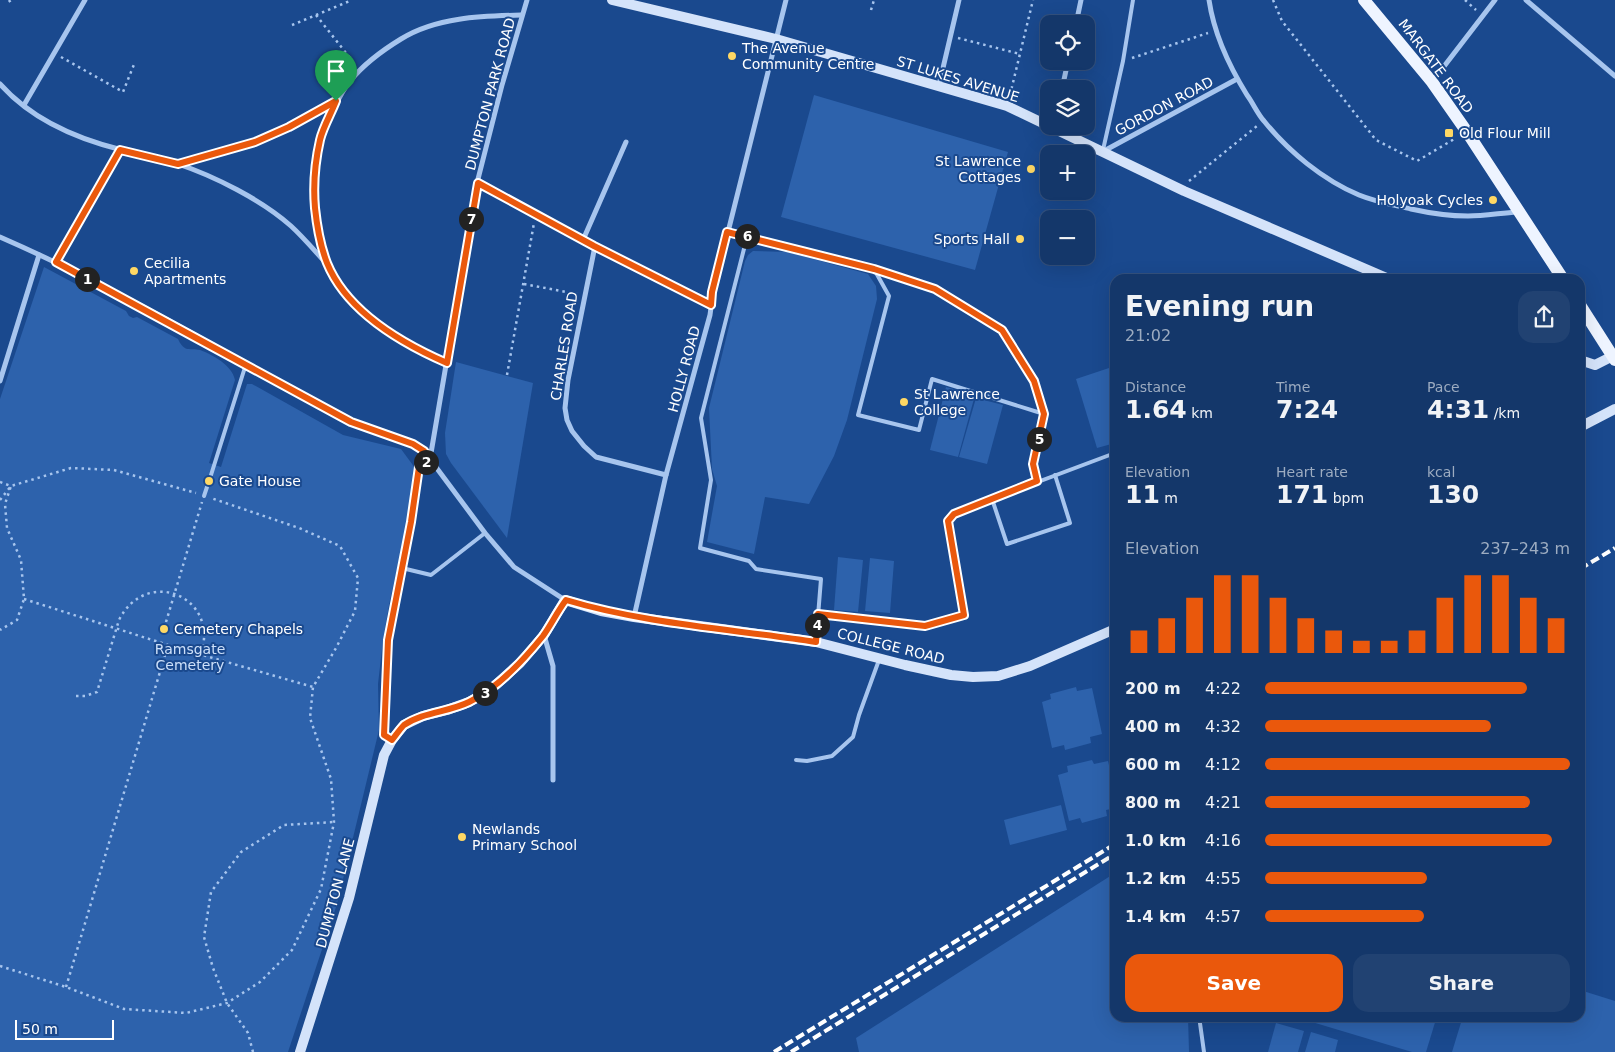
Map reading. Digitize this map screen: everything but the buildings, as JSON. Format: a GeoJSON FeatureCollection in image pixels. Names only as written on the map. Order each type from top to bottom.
{"type":"FeatureCollection","features":[{"type":"Feature","properties":{"kind":"main road","name":"MARGATE ROAD"},"geometry":{"type":"LineString","coordinates":[[1364,0],[1432,82],[1560,274]]}},
{"type":"Feature","properties":{"kind":"main road"},"geometry":{"type":"LineString","coordinates":[[1585,313],[1614,358]]}},
{"type":"Feature","properties":{"kind":"street"},"geometry":{"type":"LineString","coordinates":[[24,105],[56,54],[86,0]]}},
{"type":"Feature","properties":{"kind":"street","name":"DUMPTON PARK ROAD"},"geometry":{"type":"LineString","coordinates":[[430,459],[478,183],[502,84],[527,0]]}},
{"type":"Feature","properties":{"kind":"street","name":"ST LUKES AVENUE"},"geometry":{"type":"LineString","coordinates":[[612,0],[776,39],[939,85],[1007,106],[1040,122]]}},
{"type":"Feature","properties":{"kind":"street","name":"HOLLY ROAD"},"geometry":{"type":"LineString","coordinates":[[634,617],[666,475],[710,315],[712,292],[786,0]]}},
{"type":"Feature","properties":{"kind":"street"},"geometry":{"type":"LineString","coordinates":[[939,85],[959,0]]}},
{"type":"Feature","properties":{"kind":"street"},"geometry":{"type":"LineString","coordinates":[[1078,15],[1081,0]]}},
{"type":"Feature","properties":{"kind":"street"},"geometry":{"type":"LineString","coordinates":[[1209,0],[1211,15],[1224,52],[1237,79],[1264,121],[1292,150],[1321,174],[1359,195],[1387,204],[1431,213],[1467,216],[1520,212]]}},
{"type":"Feature","properties":{"kind":"street"},"geometry":{"type":"LineString","coordinates":[[1432,82],[1495,0]]}},
{"type":"Feature","properties":{"kind":"street"},"geometry":{"type":"LineString","coordinates":[[1526,0],[1615,76]]}},
{"type":"Feature","properties":{"kind":"street"},"geometry":{"type":"LineString","coordinates":[[327,264],[317,232],[314,193],[315,164],[320,138],[336,101],[350,80],[370,61],[402,39],[423,29],[447,21],[522,15]]}},
{"type":"Feature","properties":{"kind":"street","name":"GORDON ROAD"},"geometry":{"type":"LineString","coordinates":[[1102,152],[1237,79]]}},
{"type":"Feature","properties":{"kind":"street"},"geometry":{"type":"LineString","coordinates":[[0,84],[50,124],[120,150],[178,164],[222,182],[256,201],[290,225],[327,264],[342,288],[359,308],[380,327],[423,353],[447,363]]}},
{"type":"Feature","properties":{"kind":"street"},"geometry":{"type":"LineString","coordinates":[[178,164],[255,142],[289,127],[336,101]]}},
{"type":"Feature","properties":{"kind":"street","name":"ST LUKES AVENUE"},"geometry":{"type":"LineString","coordinates":[[1067,135],[1184,191],[1377,274]]}},
{"type":"Feature","properties":{"kind":"street"},"geometry":{"type":"LineString","coordinates":[[583,240],[626,142]]}},
{"type":"Feature","properties":{"kind":"street"},"geometry":{"type":"LineString","coordinates":[[478,183],[594,246],[711,305]]}},
{"type":"Feature","properties":{"kind":"street","name":"COLLEGE ROAD"},"geometry":{"type":"LineString","coordinates":[[0,237],[56,262],[351,422],[413,444],[424,451],[485,533],[514,567],[566,600],[602,611],[634,617],[816,642],[905,665],[951,675],[974,677],[998,676],[1030,666],[1110,631]]}},
{"type":"Feature","properties":{"kind":"street","name":"CHARLES ROAD"},"geometry":{"type":"LineString","coordinates":[[594,246],[568,380],[565,408],[567,420],[572,431],[584,446],[596,456],[666,475]]}},
{"type":"Feature","properties":{"kind":"street"},"geometry":{"type":"LineString","coordinates":[[0,381],[39,254]]}},
{"type":"Feature","properties":{"kind":"street"},"geometry":{"type":"LineString","coordinates":[[1585,362],[1595,365],[1614,358]]}},
{"type":"Feature","properties":{"kind":"street"},"geometry":{"type":"LineString","coordinates":[[1585,424],[1615,409]]}},
{"type":"Feature","properties":{"kind":"street"},"geometry":{"type":"LineString","coordinates":[[392,740],[404,726],[423,716],[469,702],[491,690],[520,663],[544,635],[566,600]]}},
{"type":"Feature","properties":{"kind":"street"},"geometry":{"type":"LineString","coordinates":[[544,635],[553,666],[553,780]]}},
{"type":"Feature","properties":{"kind":"street","name":"DUMPTON LANE"},"geometry":{"type":"LineString","coordinates":[[300,1052],[344,915],[384,755],[392,740]]}},
{"type":"Feature","properties":{"kind":"lane"},"geometry":{"type":"LineString","coordinates":[[1102,152],[1123,61],[1132,0]]}},
{"type":"Feature","properties":{"kind":"lane"},"geometry":{"type":"LineString","coordinates":[[727,232],[874,269],[935,289],[1002,330],[1034,381],[1044,414],[1033,464],[1037,481]]}},
{"type":"Feature","properties":{"kind":"lane"},"geometry":{"type":"LineString","coordinates":[[748,237],[701,418],[711,480],[700,548],[749,561],[756,569],[821,579],[816,642]]}},
{"type":"Feature","properties":{"kind":"lane"},"geometry":{"type":"LineString","coordinates":[[874,269],[888,296],[858,415],[919,430],[932,379],[1044,414]]}},
{"type":"Feature","properties":{"kind":"lane"},"geometry":{"type":"LineString","coordinates":[[211,475],[246,364]]}},
{"type":"Feature","properties":{"kind":"lane"},"geometry":{"type":"LineString","coordinates":[[818,614],[925,626],[964,615],[948,521],[954,514],[1110,454]]}},
{"type":"Feature","properties":{"kind":"lane"},"geometry":{"type":"LineString","coordinates":[[992,499],[1007,544],[1070,523],[1055,475]]}},
{"type":"Feature","properties":{"kind":"lane"},"geometry":{"type":"LineString","coordinates":[[204,496],[207,487]]}},
{"type":"Feature","properties":{"kind":"lane"},"geometry":{"type":"LineString","coordinates":[[406,569],[431,575],[485,533]]}},
{"type":"Feature","properties":{"kind":"lane"},"geometry":{"type":"LineString","coordinates":[[796,760],[807,762],[832,756],[853,737],[880,657]]}},
{"type":"Feature","properties":{"kind":"lane"},"geometry":{"type":"LineString","coordinates":[[1200,1022],[1204,1052]]}},
{"type":"Feature","properties":{"kind":"path"},"geometry":{"type":"LineString","coordinates":[[9,0],[12,6]]}},
{"type":"Feature","properties":{"kind":"path"},"geometry":{"type":"LineString","coordinates":[[292,25],[352,0]]}},
{"type":"Feature","properties":{"kind":"path"},"geometry":{"type":"LineString","coordinates":[[871,10],[874,0]]}},
{"type":"Feature","properties":{"kind":"path"},"geometry":{"type":"LineString","coordinates":[[1007,106],[1033,0]]}},
{"type":"Feature","properties":{"kind":"path"},"geometry":{"type":"LineString","coordinates":[[1273,0],[1282,21],[1376,140],[1416,161],[1467,132]]}},
{"type":"Feature","properties":{"kind":"path"},"geometry":{"type":"LineString","coordinates":[[1465,0],[1483,16]]}},
{"type":"Feature","properties":{"kind":"path"},"geometry":{"type":"LineString","coordinates":[[316,15],[350,58]]}},
{"type":"Feature","properties":{"kind":"path"},"geometry":{"type":"LineString","coordinates":[[1123,61],[1216,30]]}},
{"type":"Feature","properties":{"kind":"path"},"geometry":{"type":"LineString","coordinates":[[950,36],[1020,54]]}},
{"type":"Feature","properties":{"kind":"path"},"geometry":{"type":"LineString","coordinates":[[56,54],[123,92],[135,62]]}},
{"type":"Feature","properties":{"kind":"path"},"geometry":{"type":"LineString","coordinates":[[1184,191],[1190,178],[1264,121]]}},
{"type":"Feature","properties":{"kind":"path"},"geometry":{"type":"LineString","coordinates":[[56,262],[120,150]]}},
{"type":"Feature","properties":{"kind":"path"},"geometry":{"type":"LineString","coordinates":[[507,375],[535,214]]}},
{"type":"Feature","properties":{"kind":"path"},"geometry":{"type":"LineString","coordinates":[[523,284],[584,296]]}},
{"type":"Feature","properties":{"kind":"path"},"geometry":{"type":"LineString","coordinates":[[392,740],[384,735],[388,640],[411,522],[419,467],[430,459]]}},
{"type":"Feature","properties":{"kind":"path"},"geometry":{"type":"LineString","coordinates":[[0,500],[11,486],[71,468],[114,470],[204,496],[299,528],[340,546],[358,578],[355,611],[313,687],[310,718],[332,779],[334,822],[321,889],[292,950],[260,982],[227,1003],[186,1013],[124,1009],[66,987],[0,966]]}},
{"type":"Feature","properties":{"kind":"path"},"geometry":{"type":"LineString","coordinates":[[0,482],[11,486]]}},
{"type":"Feature","properties":{"kind":"path"},"geometry":{"type":"LineString","coordinates":[[0,630],[17,620],[24,599],[21,560],[8,528],[5,504],[11,486]]}},
{"type":"Feature","properties":{"kind":"path"},"geometry":{"type":"LineString","coordinates":[[166,622],[204,496]]}},
{"type":"Feature","properties":{"kind":"path"},"geometry":{"type":"LineString","coordinates":[[76,696],[85,696],[97,692],[116,628],[123,613],[134,600],[150,593],[175,594],[190,604],[201,618],[205,636],[201,654]]}},
{"type":"Feature","properties":{"kind":"path"},"geometry":{"type":"LineString","coordinates":[[24,599],[168,645],[313,687]]}},
{"type":"Feature","properties":{"kind":"path"},"geometry":{"type":"LineString","coordinates":[[66,987],[168,645]]}},
{"type":"Feature","properties":{"kind":"path"},"geometry":{"type":"LineString","coordinates":[[253,1052],[248,1033],[227,1003],[213,968],[204,936],[211,892],[240,852],[284,825],[334,822]]}},
{"type":"Feature","properties":{"kind":"green space"},"geometry":{"type":"Polygon","coordinates":[[[814,95],[1008,152],[975,270],[781,217],[814,95]]]}},
{"type":"Feature","properties":{"kind":"green space"},"geometry":{"type":"Polygon","coordinates":[[[753,251],[788,252],[868,274],[876,286],[877,299],[847,420],[834,456],[809,504],[765,497],[754,554],[707,542],[717,486],[712,469],[709,408],[745,261],[753,251]]]}},
{"type":"Feature","properties":{"kind":"green space","name":"Ramsgate Cemetery"},"geometry":{"type":"Polygon","coordinates":[[[44,267],[126,311],[129,316],[137,317],[178,339],[183,347],[200,350],[226,365],[235,380],[209,463],[221,467],[247,384],[252,384],[343,435],[401,449],[415,468],[407,526],[383,640],[378,684],[379,730],[337,904],[288,1052],[0,1052],[0,399],[44,267]]]}},
{"type":"Feature","properties":{"kind":"green space"},"geometry":{"type":"Polygon","coordinates":[[[456,362],[533,383],[507,538],[446,454],[445,433],[456,362]]]}},
{"type":"Feature","properties":{"kind":"green space"},"geometry":{"type":"Polygon","coordinates":[[[1110,368],[1110,444],[1097,448],[1076,379],[1110,368]]]}},
{"type":"Feature","properties":{"kind":"green space"},"geometry":{"type":"Polygon","coordinates":[[[946,387],[975,395],[958,457],[930,450],[946,387]]]}},
{"type":"Feature","properties":{"kind":"green space"},"geometry":{"type":"Polygon","coordinates":[[[976,398],[1003,405],[987,464],[959,457],[976,398]]]}},
{"type":"Feature","properties":{"kind":"green space"},"geometry":{"type":"Polygon","coordinates":[[[838,557],[863,560],[858,612],[834,610],[838,557]]]}},
{"type":"Feature","properties":{"kind":"green space"},"geometry":{"type":"Polygon","coordinates":[[[870,558],[894,561],[890,613],[865,611],[870,558]]]}},
{"type":"Feature","properties":{"kind":"green space"},"geometry":{"type":"Polygon","coordinates":[[[1076,687],[1077,691],[1092,688],[1102,734],[1090,737],[1091,743],[1065,750],[1064,745],[1052,748],[1042,702],[1051,699],[1050,694],[1076,687]]]}},
{"type":"Feature","properties":{"kind":"green space"},"geometry":{"type":"Polygon","coordinates":[[[1092,760],[1094,764],[1108,761],[1110,770],[1110,809],[1106,810],[1107,816],[1082,823],[1080,818],[1069,821],[1058,775],[1068,772],[1067,766],[1092,760]]]}},
{"type":"Feature","properties":{"kind":"green space"},"geometry":{"type":"Polygon","coordinates":[[[1061,805],[1067,830],[1010,845],[1004,820],[1061,805]]]}},
{"type":"Feature","properties":{"kind":"green space"},"geometry":{"type":"Polygon","coordinates":[[[1110,876],[1110,1022],[1188,1022],[1189,1052],[859,1052],[856,1038],[1110,876]]]}},
{"type":"Feature","properties":{"kind":"green space"},"geometry":{"type":"Polygon","coordinates":[[[1585,992],[1615,1001],[1615,1052],[1452,1052],[1461,1022],[1585,1022],[1585,992]]]}},
{"type":"Feature","properties":{"kind":"green space"},"geometry":{"type":"Polygon","coordinates":[[[1312,1022],[1435,1022],[1426,1052],[1412,1052],[1312,1022]]]}},
{"type":"Feature","properties":{"kind":"green space"},"geometry":{"type":"Polygon","coordinates":[[[1276,1023],[1304,1031],[1298,1052],[1268,1052],[1276,1023]]]}},
{"type":"Feature","properties":{"kind":"green space"},"geometry":{"type":"Polygon","coordinates":[[[1311,1032],[1338,1040],[1335,1052],[1305,1052],[1311,1032]]]}},
{"type":"Feature","properties":{"kind":"railway"},"geometry":{"type":"LineString","coordinates":[[1585,566],[1615,548]]}},
{"type":"Feature","properties":{"kind":"railway"},"geometry":{"type":"LineString","coordinates":[[774,1052],[1110,847]]}},
{"type":"Feature","properties":{"kind":"railway"},"geometry":{"type":"LineString","coordinates":[[791,1052],[1110,857]]}},
{"type":"Feature","properties":{"kind":"place","name":"The Avenue Community Centre"},"geometry":{"type":"Point","coordinates":[732,56]}},
{"type":"Feature","properties":{"kind":"place","name":"Old Flour Mill"},"geometry":{"type":"Point","coordinates":[1449,133]}},
{"type":"Feature","properties":{"kind":"place","name":"St Lawrence Cottages"},"geometry":{"type":"Point","coordinates":[1031,169]}},
{"type":"Feature","properties":{"kind":"place","name":"Holyoak Cycles"},"geometry":{"type":"Point","coordinates":[1493,200]}},
{"type":"Feature","properties":{"kind":"place","name":"Sports Hall"},"geometry":{"type":"Point","coordinates":[1020,239]}},
{"type":"Feature","properties":{"kind":"place","name":"Cecilia Apartments"},"geometry":{"type":"Point","coordinates":[134,271]}},
{"type":"Feature","properties":{"kind":"place","name":"St Lawrence College"},"geometry":{"type":"Point","coordinates":[904,402]}},
{"type":"Feature","properties":{"kind":"place","name":"Gate House"},"geometry":{"type":"Point","coordinates":[209,481]}},
{"type":"Feature","properties":{"kind":"place","name":"Cemetery Chapels"},"geometry":{"type":"Point","coordinates":[164,629]}},
{"type":"Feature","properties":{"kind":"place","name":"Newlands Primary School"},"geometry":{"type":"Point","coordinates":[462,837]}},
{"type":"Feature","properties":{"kind":"route"},"geometry":{"type":"LineString","coordinates":[[336,101],[320,138],[315,164],[314,193],[317,232],[327,264],[342,288],[359,308],[380,327],[423,353],[447,363],[478,183],[594,246],[711,305],[712,292],[727,232],[874,269],[935,289],[1002,330],[1034,381],[1044,414],[1033,464],[1037,481],[954,514],[948,521],[964,615],[925,626],[818,614],[816,642],[634,617],[602,611],[566,600],[544,635],[520,663],[491,690],[469,702],[423,716],[404,726],[392,740],[384,735],[388,640],[394,601],[411,522],[419,467],[430,459],[424,451],[413,444],[351,422],[56,262],[120,150],[178,164],[255,142],[289,127],[336,101]]}}]}
